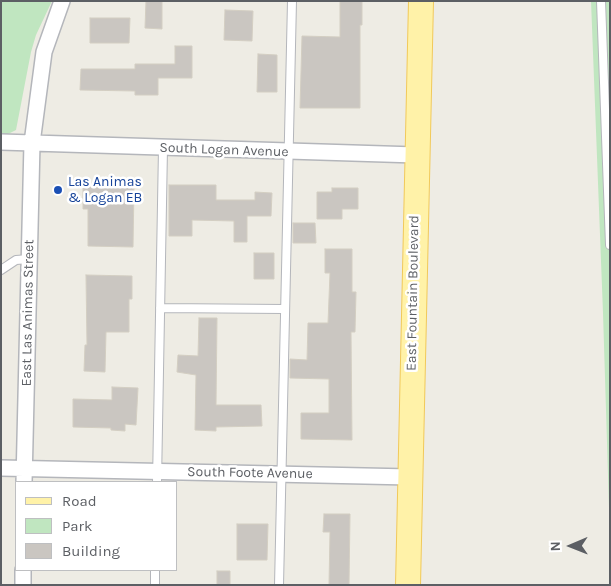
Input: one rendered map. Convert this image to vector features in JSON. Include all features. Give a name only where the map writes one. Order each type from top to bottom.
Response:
[{"type":"main road","name":"East Fountain Boulevard","points":[[408,585],[416,155],[421,1]]},
{"type":"street","name":"East Las Animas Street","points":[[25,476],[32,143],[44,52],[62,1]]},
{"type":"street","name":"South Logan Avenue","points":[[1,142],[416,155]]},
{"type":"street","name":"South Foote Avenue","points":[[1,468],[25,476],[157,477],[282,474],[410,477]]},
{"type":"street","points":[[23,571],[23,585]]},
{"type":"lane","points":[[279,585],[292,1]]},
{"type":"lane","points":[[601,1],[610,244]]},
{"type":"lane","points":[[157,477],[163,148]]},
{"type":"lane","points":[[1,270],[16,260],[29,259]]},
{"type":"lane","points":[[160,308],[284,309]]},
{"type":"lane","points":[[155,571],[155,585]]},
{"type":"green space","points":[[1,1],[52,1],[36,35],[31,52],[16,130],[4,136],[1,136]]},
{"type":"green space","points":[[591,1],[610,1],[610,540],[603,313]]},
{"type":"building","points":[[146,1],[162,1],[162,29],[145,28]]},
{"type":"building","points":[[340,1],[362,1],[362,25],[360,25],[360,108],[300,108],[302,36],[340,37]]},
{"type":"building","points":[[225,10],[253,11],[252,41],[224,40]]},
{"type":"building","points":[[90,18],[130,18],[129,43],[90,43]]},
{"type":"building","points":[[175,46],[192,46],[192,78],[158,78],[158,95],[135,95],[135,91],[80,90],[81,69],[135,69],[135,64],[175,64]]},
{"type":"building","points":[[258,54],[277,55],[277,92],[257,92]]},
{"type":"building","points":[[169,185],[216,185],[216,200],[255,200],[255,192],[272,193],[271,216],[247,216],[247,242],[234,242],[234,221],[192,220],[192,236],[169,236]]},
{"type":"building","points":[[83,187],[134,187],[133,247],[88,246],[88,209],[83,209]]},
{"type":"building","points":[[332,188],[358,188],[358,209],[342,209],[342,219],[317,219],[317,192],[332,192]]},
{"type":"building","points":[[293,223],[315,223],[316,243],[293,243]]},
{"type":"building","points":[[325,249],[352,249],[352,292],[356,292],[355,332],[351,332],[352,440],[301,439],[301,413],[329,413],[329,379],[290,378],[290,359],[307,360],[308,323],[328,323],[330,273],[325,273]]},
{"type":"building","points":[[254,253],[274,253],[274,279],[254,279]]},
{"type":"building","points":[[86,275],[132,276],[132,299],[129,299],[129,332],[106,332],[105,372],[84,371],[85,345],[87,345]]},
{"type":"building","points":[[199,318],[217,318],[216,405],[261,405],[262,426],[216,427],[216,431],[195,430],[196,375],[177,372],[178,355],[198,356]]},
{"type":"building","points":[[112,387],[138,388],[136,425],[125,424],[125,431],[111,430],[111,428],[73,427],[73,399],[112,400]]},
{"type":"building","points":[[324,514],[350,514],[349,585],[329,585],[330,532],[323,532]]},
{"type":"building","points":[[237,524],[268,524],[267,560],[237,560]]},
{"type":"building","points":[[217,571],[230,571],[230,585],[217,585]]},
{"type":"place","name":"Las Animas & Logan EB","points":[[58,190]]}]
